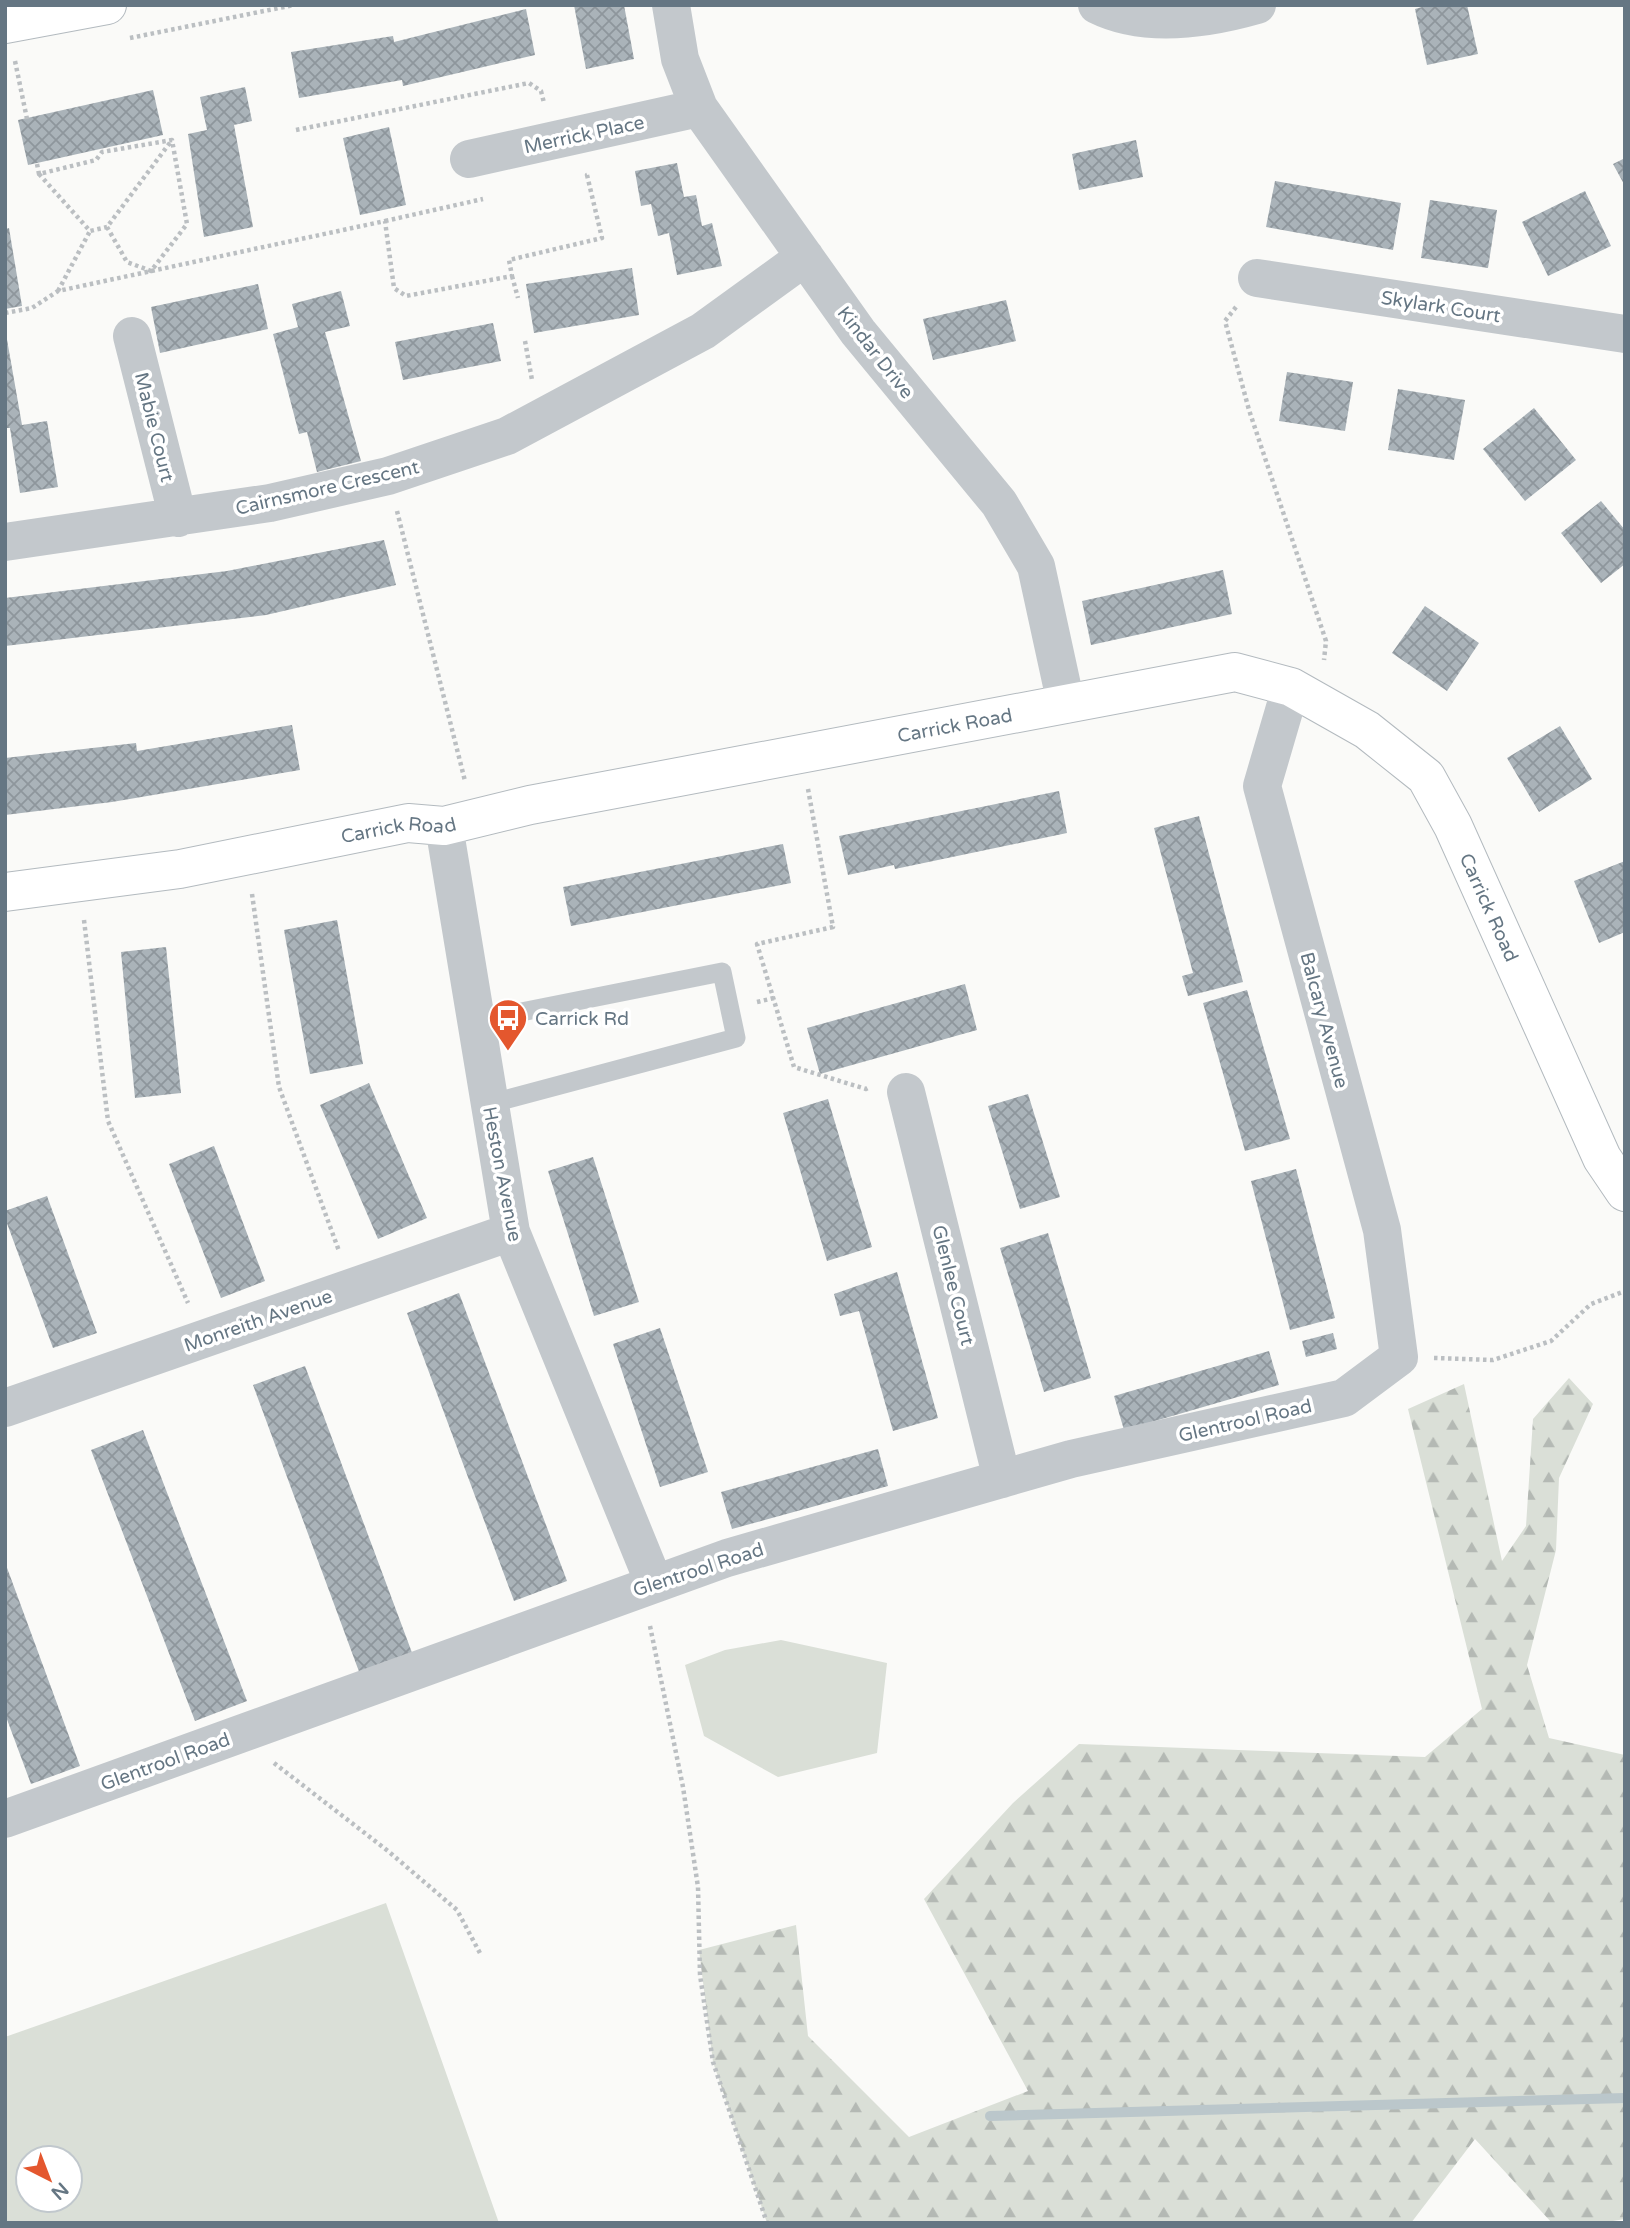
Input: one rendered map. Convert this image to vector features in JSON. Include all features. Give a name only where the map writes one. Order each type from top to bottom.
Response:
[{"type":"street","name":"Kindar Drive","points":[[670,5],[680,59],[699,108],[858,331],[999,503],[1036,566],[1066,704]]},
{"type":"street","points":[[1097,5],[1121,14],[1172,20],[1257,5]]},
{"type":"street","points":[[5,24],[114,22]]},
{"type":"street","name":"Merrick Place","points":[[469,159],[699,108]]},
{"type":"street","name":"Cairnsmore Crescent","points":[[5,542],[270,503],[388,477],[507,436],[703,331],[805,257]]},
{"type":"street","name":"Skylark Court","points":[[1258,278],[1625,334]]},
{"type":"street","name":"Mabie Court","points":[[132,336],[178,518]]},
{"type":"street","name":"Carrick Road","points":[[5,892],[180,869],[408,823],[459,822],[1235,672],[1305,695],[1367,730],[1426,776],[1453,826],[1602,1158],[1625,1192]]},
{"type":"street","name":"Balcary Avenue","points":[[1305,695],[1262,786],[1382,1230],[1399,1357]]},
{"type":"street","name":"Heston Avenue","points":[[459,822],[476,1021],[511,1232],[648,1585]]},
{"type":"street","name":"Glenlee Court","points":[[906,1092],[1002,1479]]},
{"type":"street","name":"Monreith Avenue","points":[[7,1403],[204,1339],[511,1232]]},
{"type":"street","name":"Glentrool Road","points":[[5,1819],[727,1558],[1071,1459],[1344,1398],[1399,1357]]},
{"type":"lane","points":[[476,1021],[722,972],[736,1038],[489,1104]]},
{"type":"path","points":[[114,22],[294,5]]},
{"type":"path","points":[[5,61],[28,58]]},
{"type":"path","points":[[15,60],[27,119]]},
{"type":"path","points":[[296,130],[529,83],[541,91],[546,110]]},
{"type":"path","points":[[39,174],[96,160],[102,152],[172,140]]},
{"type":"path","points":[[58,291],[90,231],[107,227],[172,140]]},
{"type":"path","points":[[151,271],[187,224],[172,140]]},
{"type":"path","points":[[37,164],[39,174],[90,231]]},
{"type":"path","points":[[518,298],[509,260],[602,237],[587,175],[599,172]]},
{"type":"path","points":[[5,313],[32,308],[58,291],[385,221],[394,288],[405,296],[512,276]]},
{"type":"path","points":[[107,227],[127,262],[151,271]]},
{"type":"path","points":[[1258,278],[1225,321],[1249,410],[1326,641],[1305,695]]},
{"type":"path","points":[[388,477],[459,822]]},
{"type":"path","points":[[801,754],[833,927],[757,944],[794,1067],[866,1089],[901,1076],[906,1092]]},
{"type":"path","points":[[246,855],[279,1087],[353,1288]]},
{"type":"path","points":[[80,882],[108,1122],[204,1339]]},
{"type":"path","points":[[1399,1357],[1493,1360],[1551,1341],[1591,1304],[1625,1291]]},
{"type":"path","points":[[648,1585],[696,1875],[700,1975],[713,2062],[767,2223]]},
{"type":"path","points":[[237,1734],[388,1851],[457,1910],[481,1955]]},
{"type":"green space","points":[[1569,1378],[1593,1404],[1559,1478],[1556,1550],[1527,1665],[1549,1738],[1625,1755],[1625,2219],[1601,2223],[1552,2223],[1475,2139],[1411,2223],[767,2223],[713,2062],[699,1950],[796,1925],[808,2036],[909,2137],[1028,2091],[924,1899],[1013,1803],[1079,1744],[1425,1757],[1482,1709],[1408,1409],[1464,1384],[1502,1561],[1526,1526],[1533,1419]]},
{"type":"green space","points":[[781,1640],[887,1663],[877,1753],[778,1777],[704,1736],[685,1665],[725,1650]]},
{"type":"green space","points":[[386,1903],[499,2223],[5,2223],[5,2037]]},
{"type":"building","points":[[574,5],[624,5],[634,59],[586,69]]},
{"type":"building","points":[[1429,5],[1467,5],[1478,54],[1427,65],[1415,9]]},
{"type":"building","points":[[526,9],[535,55],[403,86],[402,80],[299,98],[291,52],[393,36],[394,42]]},
{"type":"building","points":[[245,87],[252,121],[234,125],[253,227],[204,237],[188,134],[207,130],[200,97]]},
{"type":"building","points":[[153,90],[163,135],[28,165],[18,120]]},
{"type":"building","points":[[389,127],[406,205],[360,215],[343,138]]},
{"type":"building","points":[[1136,140],[1143,177],[1079,190],[1072,154]]},
{"type":"building","points":[[1625,158],[1625,186],[1613,164]]},
{"type":"building","points":[[677,163],[684,197],[696,195],[702,226],[712,223],[722,266],[677,275],[669,233],[658,236],[651,204],[641,206],[635,171]]},
{"type":"building","points":[[1275,181],[1401,203],[1393,250],[1266,227]]},
{"type":"building","points":[[1585,191],[1611,246],[1548,276],[1522,222]]},
{"type":"building","points":[[1430,200],[1497,210],[1488,268],[1421,258]]},
{"type":"building","points":[[9,228],[22,306],[5,309],[5,229]]},
{"type":"building","points":[[632,268],[639,315],[534,333],[526,284]]},
{"type":"building","points":[[258,284],[268,329],[160,353],[151,307]]},
{"type":"building","points":[[341,291],[350,326],[325,332],[361,461],[317,472],[307,432],[299,434],[273,334],[298,327],[292,304]]},
{"type":"building","points":[[1006,300],[1016,341],[933,360],[923,319]]},
{"type":"building","points":[[493,323],[501,361],[403,380],[395,342]]},
{"type":"building","points":[[5,328],[22,425],[47,421],[58,487],[20,493],[10,428],[5,428]]},
{"type":"building","points":[[1287,372],[1353,382],[1345,431],[1279,421]]},
{"type":"building","points":[[1398,389],[1465,400],[1454,460],[1388,450]]},
{"type":"building","points":[[1534,408],[1576,460],[1525,501],[1483,449]]},
{"type":"building","points":[[1601,501],[1625,530],[1625,564],[1601,583],[1561,533]]},
{"type":"building","points":[[384,540],[396,585],[266,615],[5,646],[5,598],[227,571]]},
{"type":"building","points":[[1223,570],[1232,614],[1091,645],[1082,601]]},
{"type":"building","points":[[1425,606],[1479,643],[1447,691],[1392,653]]},
{"type":"building","points":[[292,725],[300,770],[112,802],[5,815],[5,758],[136,743],[137,751]]},
{"type":"building","points":[[1560,726],[1592,779],[1539,812],[1507,758]]},
{"type":"building","points":[[1059,791],[1067,833],[895,869],[894,865],[848,875],[839,836]]},
{"type":"building","points":[[1199,816],[1243,982],[1188,996],[1182,976],[1193,973],[1154,828]]},
{"type":"building","points":[[783,844],[791,883],[571,926],[563,887]]},
{"type":"building","points":[[1625,861],[1625,932],[1599,943],[1574,881]]},
{"type":"building","points":[[337,920],[363,1064],[310,1074],[284,930]]},
{"type":"building","points":[[166,947],[181,1093],[135,1098],[121,952]]},
{"type":"building","points":[[965,984],[977,1030],[820,1074],[807,1028]]},
{"type":"building","points":[[1247,990],[1290,1139],[1245,1151],[1203,1003]]},
{"type":"building","points":[[369,1083],[427,1218],[378,1239],[320,1105]]},
{"type":"building","points":[[1028,1094],[1060,1197],[1020,1209],[988,1106]]},
{"type":"building","points":[[828,1099],[872,1247],[827,1261],[783,1113]]},
{"type":"building","points":[[214,1146],[265,1281],[221,1298],[169,1164]]},
{"type":"building","points":[[593,1157],[639,1302],[594,1316],[548,1171]]},
{"type":"building","points":[[1296,1169],[1335,1318],[1290,1330],[1251,1181]]},
{"type":"building","points":[[47,1196],[97,1333],[53,1348],[5,1218],[5,1211]]},
{"type":"building","points":[[1048,1233],[1091,1378],[1044,1392],[1000,1248]]},
{"type":"building","points":[[897,1272],[938,1418],[893,1431],[859,1311],[840,1316],[834,1294]]},
{"type":"building","points":[[459,1293],[567,1581],[514,1601],[407,1313]]},
{"type":"building","points":[[660,1328],[708,1472],[660,1487],[613,1344]]},
{"type":"building","points":[[1333,1333],[1337,1349],[1306,1357],[1302,1341]]},
{"type":"building","points":[[1269,1351],[1279,1385],[1124,1430],[1114,1396]]},
{"type":"building","points":[[305,1366],[414,1658],[361,1677],[253,1385]]},
{"type":"building","points":[[143,1430],[247,1701],[195,1721],[91,1450]]},
{"type":"building","points":[[878,1449],[888,1486],[732,1529],[721,1492]]},
{"type":"building","points":[[6,1565],[80,1766],[31,1784],[5,1714]]},
{"type":"waterway","points":[[990,2116],[1625,2098]]},
{"type":"place","name":"Carrick Rd","points":[[508,1052]]}]
